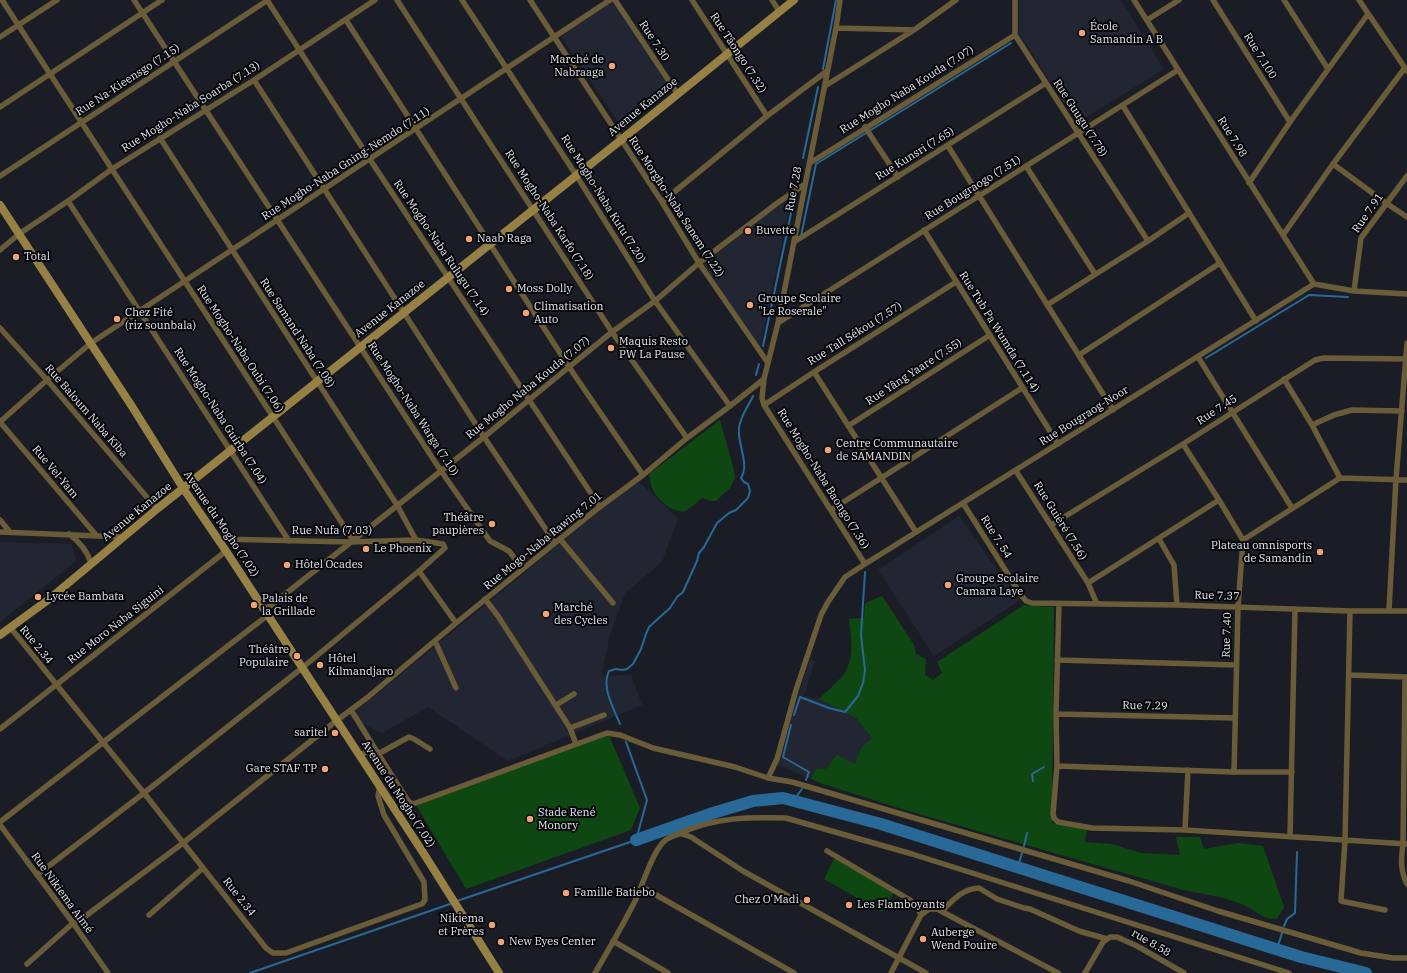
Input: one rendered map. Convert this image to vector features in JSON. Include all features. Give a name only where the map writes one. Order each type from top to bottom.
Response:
[{"type":"street","name":"Rue Mogho-Naba Oubi (7.06)","points":[[2,0],[273,417],[351,541]]},
{"type":"street","points":[[0,37],[57,0]]},
{"type":"street","name":"Rue Mogho-Naba Warga (7.10)","points":[[134,0],[441,471],[490,541],[509,551],[523,569]]},
{"type":"street","points":[[0,107],[162,0]]},
{"type":"street","name":"Rue Mogho-Naba Rulugu (7.14)","points":[[267,0],[369,158],[600,507]]},
{"type":"street","name":"Rue Na-Kieensgo (7.15)","points":[[0,176],[267,0]]},
{"type":"street","name":"Rue Mogho-Naba Soarba (7.13)","points":[[0,250],[19,234],[112,169],[254,80],[375,0]]},
{"type":"street","name":"Rue Mogho-Naba Karfo (7.18)","points":[[397,0],[612,332],[686,438]]},
{"type":"street","name":"Rue Mogho-Naba Kutu (7.20)","points":[[462,0],[576,175],[655,301],[730,406]]},
{"type":"street","name":"Rue Morgho-Naba Sanem (7.22)","points":[[530,0],[662,202],[699,263],[768,362]]},
{"type":"street","name":"Rue Mogho-Naba Gning-Nemdo (7.11)","points":[[0,422],[46,380],[91,343],[232,251],[369,158],[555,38],[610,0]]},
{"type":"street","name":"Rue 7.30","points":[[615,0],[677,93]]},
{"type":"street","name":"Rue Tâongo (7.32)","points":[[692,0],[767,116]]},
{"type":"street","points":[[772,0],[779,11]]},
{"type":"street","name":"Avenue Kanazoe","points":[[0,635],[48,600],[183,488],[621,140],[677,93],[794,0]]},
{"type":"street","name":"Rue 7.28","points":[[764,405],[762,398],[764,379],[778,323],[836,28],[840,0]]},
{"type":"street","points":[[824,86],[914,30],[956,0]]},
{"type":"street","points":[[1015,0],[1015,35]]},
{"type":"street","name":"Rue 7.98","points":[[1134,0],[1314,284]]},
{"type":"street","points":[[1147,20],[1179,0]]},
{"type":"street","name":"Rue 7.100","points":[[1212,0],[1290,122]]},
{"type":"street","points":[[1284,0],[1328,69]]},
{"type":"street","points":[[1283,235],[1334,164],[1406,70],[1359,0]]},
{"type":"street","points":[[1250,183],[1290,122],[1368,14]]},
{"type":"street","points":[[346,20],[569,367],[643,475]]},
{"type":"street","points":[[836,28],[914,30]]},
{"type":"street","name":"Rue Guugu (7.78)","points":[[1015,35],[1148,241]]},
{"type":"street","name":"Rue Mogho Naba Kouda (7.07)","points":[[810,163],[865,127],[1015,35]]},
{"type":"street","name":"Rue Bougraogo (7.51)","points":[[778,323],[1178,70]]},
{"type":"street","points":[[662,202],[767,116],[827,71]]},
{"type":"street","points":[[254,80],[484,437],[558,541],[613,603]]},
{"type":"street","name":"Rue Kunsri (7.65)","points":[[794,242],[1046,84]]},
{"type":"street","points":[[1123,106],[1256,321]]},
{"type":"street","points":[[865,127],[898,177]]},
{"type":"street","name":"Rue Samand Naba (7.08)","points":[[160,138],[397,505],[416,540]]},
{"type":"street","points":[[948,146],[1113,410]]},
{"type":"street","points":[[1334,164],[1386,204],[1407,217]]},
{"type":"street","points":[[1026,166],[1095,274]]},
{"type":"street","name":"Rue 7.91","points":[[1354,291],[1361,238],[1407,176]]},
{"type":"street","name":"Rue Mogho Naba Kouda (7.07)","points":[[0,824],[266,612],[351,541],[484,437],[612,332],[655,301],[699,263],[776,204],[805,184]]},
{"type":"street","name":"Rue Mogho-Naba Guirba (7.04)","points":[[68,201],[288,541]]},
{"type":"street","name":"Avenue du Mogho (7.02)","points":[[0,205],[91,343],[183,488],[226,551],[462,912],[499,973]]},
{"type":"street","points":[[1047,305],[1148,241],[1189,213]]},
{"type":"street","name":"Rue Tub Pa Wumda (7.114)","points":[[924,230],[1058,444]]},
{"type":"street","points":[[1078,355],[1220,263]]},
{"type":"street","name":"Rue Tall Sékou (7.57)","points":[[764,405],[956,282]]},
{"type":"street","points":[[1314,284],[1354,291],[1407,294]]},
{"type":"street","name":"Rue Bougraog-Noor","points":[[768,778],[777,759],[796,690],[821,615],[828,602],[845,578],[916,532],[1314,284]]},
{"type":"street","name":"Rue Baloum Naba Kiba","points":[[0,328],[157,509]]},
{"type":"street","name":"Rue Yâng Yaare (7.55)","points":[[848,426],[990,335]]},
{"type":"street","points":[[1389,610],[1396,479],[1407,343]]},
{"type":"street","points":[[1198,357],[1292,508]]},
{"type":"street","name":"Rue 7.45","points":[[1051,525],[1184,444],[1232,412],[1316,360],[1324,358],[1406,359]]},
{"type":"street","points":[[814,372],[916,532]]},
{"type":"street","name":"Rue Mogo-Naba Rawing 7.01","points":[[27,964],[73,923],[87,915],[183,843],[336,720],[373,693],[485,599],[600,507],[643,475],[686,438],[764,379]]},
{"type":"street","points":[[1284,379],[1312,425],[1340,478]]},
{"type":"street","points":[[831,510],[1022,388]]},
{"type":"street","name":"Rue Mogho-Naba Baongo (7.36)","points":[[764,405],[865,564]]},
{"type":"street","points":[[1312,425],[1334,415],[1352,410],[1402,411]]},
{"type":"street","name":"Rue Vel-Yam","points":[[0,422],[96,535]]},
{"type":"street","points":[[1184,444],[1243,540],[1340,478],[1407,480]]},
{"type":"street","name":"Rue Guiéré (7.56)","points":[[1016,471],[1088,583],[1097,604]]},
{"type":"street","points":[[1088,583],[1219,500]]},
{"type":"street","name":"Rue 7. 54","points":[[963,503],[1020,595],[1026,601]]},
{"type":"street","points":[[0,520],[10,532]]},
{"type":"street","points":[[0,532],[124,537]]},
{"type":"street","points":[[69,534],[85,549],[91,563]]},
{"type":"street","name":"Rue Nufa (7.03)","points":[[218,539],[288,541],[416,540],[438,542],[443,544],[445,546],[443,551],[419,571]]},
{"type":"street","points":[[1159,539],[1174,566],[1177,605]]},
{"type":"street","name":"Rue 7.40","points":[[1234,772],[1238,607],[1243,540]]},
{"type":"street","name":"Rue Moro Naba Siguini","points":[[0,729],[226,551]]},
{"type":"street","points":[[37,875],[144,793],[302,668],[419,571],[456,623]]},
{"type":"street","points":[[485,599],[498,616],[556,705],[570,728],[576,744]]},
{"type":"street","name":"Rue 7.37","points":[[1026,601],[1032,603],[1059,604],[1177,605],[1350,611],[1407,611]]},
{"type":"street","points":[[1059,604],[1056,714],[1057,766],[1053,814],[1054,818],[1058,822],[1092,828],[1185,830],[1405,844]]},
{"type":"street","points":[[1290,837],[1295,609]]},
{"type":"street","points":[[1350,611],[1345,840],[1341,901],[1385,910]]},
{"type":"street","name":"Rue 2.34","points":[[10,628],[144,793],[266,948],[273,953],[286,952],[422,904],[425,900],[424,882],[384,815],[378,796],[380,786]]},
{"type":"street","points":[[435,641],[456,688]]},
{"type":"street","points":[[1057,660],[1236,665]]},
{"type":"street","points":[[1349,675],[1406,677],[1405,844],[1401,864],[1407,884]]},
{"type":"street","points":[[556,705],[574,694]]},
{"type":"street","points":[[351,710],[406,798],[413,804],[607,733],[620,735],[653,748],[735,767],[768,778],[792,782],[1129,881],[1218,911],[1361,953],[1393,958],[1407,958]]},
{"type":"street","name":"Rue 7.29","points":[[1056,714],[1235,718]]},
{"type":"street","points":[[570,728],[604,716]]},
{"type":"street","points":[[378,754],[409,737],[430,749]]},
{"type":"street","points":[[360,756],[374,747]]},
{"type":"street","points":[[1057,766],[1234,772],[1292,772]]},
{"type":"street","points":[[1185,830],[1188,770]]},
{"type":"street","points":[[595,973],[642,887],[654,857],[660,846],[667,839],[693,827],[720,820],[769,817],[786,818],[912,854],[1289,973]]},
{"type":"street","name":"Rue Nikiema Aimé","points":[[0,824],[108,973]]},
{"type":"street","points":[[679,833],[692,837],[743,871],[926,973]]},
{"type":"street","points":[[827,851],[894,889],[916,905],[921,914]]},
{"type":"street","points":[[149,915],[203,868]]},
{"type":"street","points":[[642,887],[794,973]]},
{"type":"street","name":"rue 8.58","points":[[942,911],[965,890],[979,888],[997,900],[1030,909],[1079,931],[1107,939],[1110,937],[1123,938],[1184,973]]},
{"type":"street","points":[[891,973],[921,914],[929,909],[937,909],[942,911],[1058,973]]},
{"type":"street","points":[[1085,973],[1107,939]]},
{"type":"street","points":[[613,941],[668,973]]},
{"type":"shaded area","points":[[613,0],[672,90],[622,128],[561,36]]},
{"type":"shaded area","points":[[1019,0],[1121,0],[1164,69],[1077,123],[1019,33]]},
{"type":"shaded area","name":"Groupe Scolaire \"Le Roserale\"","points":[[789,197],[791,198],[760,347],[704,264]]},
{"type":"shaded area","name":"Marché des Cycles","points":[[637,480],[678,518],[662,562],[625,593],[610,635],[601,677],[631,674],[642,705],[508,761],[428,707],[382,733],[349,717]]},
{"type":"shaded area","name":"Groupe Scolaire Camara Laye","points":[[959,516],[1019,601],[934,656],[878,570]]},
{"type":"shaded area","points":[[0,542],[72,544],[76,561],[0,622]]},
{"type":"shaded area","points":[[810,659],[815,661],[804,696],[819,699],[856,718],[872,738],[861,748],[855,764],[826,770],[816,768],[811,779],[776,764]]},
{"type":"green space","points":[[720,420],[735,478],[730,488],[716,501],[702,498],[685,511],[676,511],[672,509],[663,503],[654,492],[651,486],[649,474]]},
{"type":"green space","points":[[882,596],[914,645],[916,654],[926,659],[925,675],[933,680],[942,673],[937,662],[1024,605],[1054,607],[1052,823],[1087,829],[1085,842],[1112,844],[1141,853],[1180,855],[1176,837],[1200,837],[1204,849],[1238,843],[1263,846],[1284,907],[1277,919],[1266,918],[1244,905],[1224,898],[1184,890],[905,810],[811,779],[816,768],[826,769],[837,755],[855,764],[861,748],[872,738],[856,718],[819,699],[844,674],[850,661],[851,633],[849,619],[864,618],[865,603]]},
{"type":"green space","name":"Stade René Monory","points":[[608,733],[640,808],[631,830],[466,889],[416,805]]},
{"type":"green space","points":[[835,857],[895,891],[882,912],[824,879]]},
{"type":"waterway","points":[[823,69],[836,0]]},
{"type":"waterway","points":[[801,236],[816,164],[1011,43]]},
{"type":"waterway","points":[[803,158],[818,87]]},
{"type":"waterway","points":[[763,346],[794,199]]},
{"type":"waterway","points":[[1206,358],[1309,295],[1348,297]]},
{"type":"waterway","points":[[756,375],[759,364]]},
{"type":"waterway","points":[[620,724],[607,691],[606,684],[609,671],[616,669],[627,669],[633,664],[641,649],[649,627],[670,608],[677,597],[683,592],[699,553],[704,547],[717,523],[729,513],[736,510],[748,498],[750,491],[748,484],[741,478],[744,460],[739,428],[743,415],[753,396]]},
{"type":"waterway","points":[[794,715],[800,697],[829,708],[845,712],[858,696],[863,683],[865,670],[861,635],[865,572]]},
{"type":"waterway","points":[[791,725],[783,757],[809,772],[806,780]]},
{"type":"waterway","points":[[457,901],[636,840],[647,800],[626,742]]},
{"type":"waterway","points":[[1033,781],[1032,774],[1044,767]]},
{"type":"waterway","points":[[793,801],[802,789]]},
{"type":"waterway","points":[[636,840],[713,813],[753,801],[783,798],[881,824],[1301,957],[1366,973]]},
{"type":"waterway","points":[[1024,846],[1027,833]]},
{"type":"waterway","points":[[1284,926],[1287,919],[1295,913],[1297,852]]},
{"type":"waterway","points":[[1018,867],[1022,853]]},
{"type":"waterway","points":[[250,973],[453,903]]},
{"type":"waterway","points":[[1277,949],[1282,933]]},
{"type":"place","name":"École Samandin A B","points":[[1082,33]]},
{"type":"place","name":"Marché de Nabraaga","points":[[612,66]]},
{"type":"place","name":"Buvette","points":[[748,231]]},
{"type":"place","name":"Naab Raga","points":[[469,239]]},
{"type":"place","name":"Total","points":[[16,257]]},
{"type":"place","name":"Moss Dolly","points":[[509,289]]},
{"type":"place","name":"Groupe Scolaire \"Le Roserale\"","points":[[750,305]]},
{"type":"place","name":"Climatisation Auto","points":[[526,313]]},
{"type":"place","name":"Chez Fité (riz sounbala)","points":[[117,319]]},
{"type":"place","name":"Maquis Resto PW La Pause","points":[[611,348]]},
{"type":"place","name":"Centre Communautaire de SAMANDIN","points":[[828,450]]},
{"type":"place","name":"Théâtre paupières","points":[[492,524]]},
{"type":"place","name":"Le Phoenix","points":[[366,549]]},
{"type":"place","name":"Plateau omnisports de Samandin","points":[[1320,552]]},
{"type":"place","name":"Hôtel Ocades","points":[[287,565]]},
{"type":"place","name":"Groupe Scolaire Camara Laye","points":[[948,585]]},
{"type":"place","name":"Lycée Bambata","points":[[38,597]]},
{"type":"place","name":"Palais de la Grillade","points":[[254,605]]},
{"type":"place","name":"Marché des Cycles","points":[[546,614]]},
{"type":"place","name":"Théâtre Populaire","points":[[297,656]]},
{"type":"place","name":"Hôtel Kilmandjaro","points":[[320,665]]},
{"type":"place","name":"saritel","points":[[335,733]]},
{"type":"place","name":"Gare STAF TP","points":[[325,769]]},
{"type":"place","name":"Stade René Monory","points":[[530,819]]},
{"type":"place","name":"Famille Batiebo","points":[[566,893]]},
{"type":"place","name":"Chez O'Madi","points":[[807,900]]},
{"type":"place","name":"Les Flamboyants","points":[[849,905]]},
{"type":"place","name":"Nikiema et Frères","points":[[492,925]]},
{"type":"place","name":"Auberge Wend Pouire","points":[[923,939]]},
{"type":"place","name":"New Eyes Center","points":[[501,942]]}]
